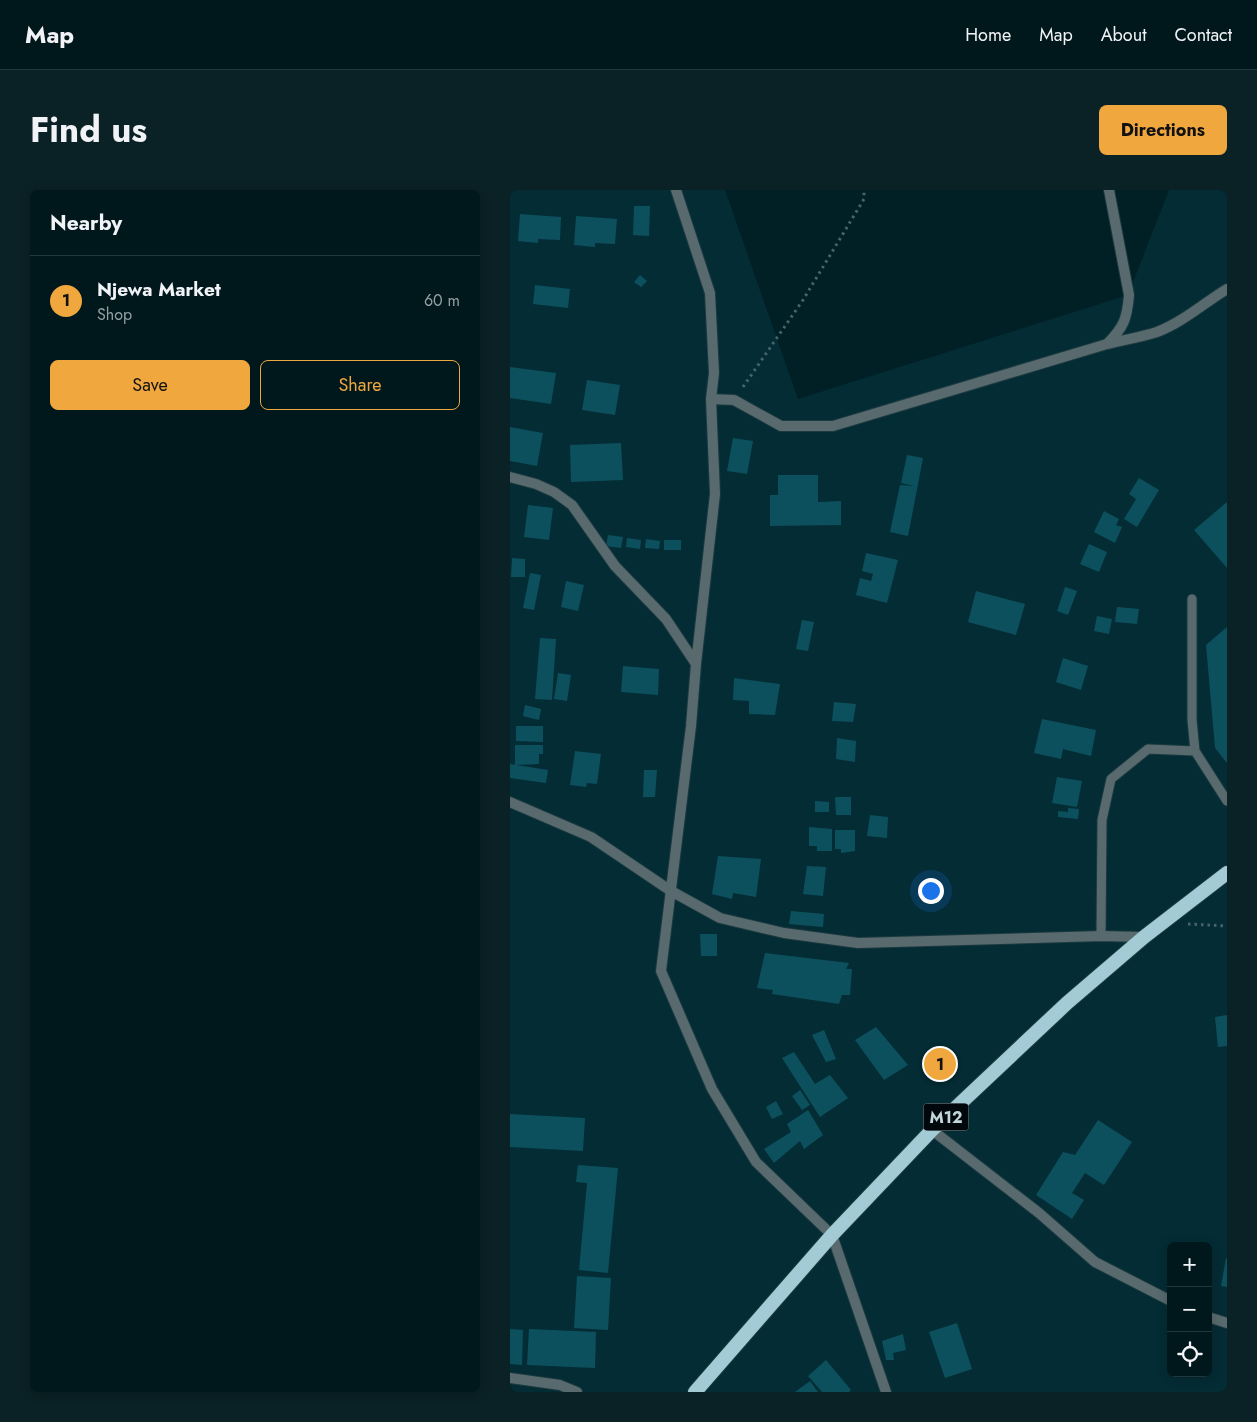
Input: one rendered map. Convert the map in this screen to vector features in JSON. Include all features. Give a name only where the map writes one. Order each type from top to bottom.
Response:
[{"type":"highway","name":"M12","points":[[696,1392],[832,1234],[932,1130],[1067,1002],[1227,873]]},
{"type":"street","points":[[676,190],[710,293],[714,373],[711,399],[715,494],[691,726],[661,971],[712,1089],[756,1162],[832,1234],[886,1392]]},
{"type":"street","points":[[1107,344],[1118,333],[1125,322],[1129,295],[1109,190]]},
{"type":"street","points":[[711,399],[734,400],[781,426],[833,426],[1107,344],[1157,332],[1195,311],[1227,289]]},
{"type":"street","points":[[510,477],[536,484],[554,492],[572,506],[616,566],[666,619],[696,664]]},
{"type":"street","points":[[510,802],[591,837],[671,891],[720,918],[784,933],[858,943],[1101,936],[1144,938]]},
{"type":"street","points":[[932,1130],[1039,1213],[1095,1262],[1167,1299]]},
{"type":"street","points":[[1212,1318],[1227,1323]]},
{"type":"street","points":[[510,1378],[560,1385],[577,1392]]},
{"type":"lane","points":[[1192,599],[1192,720],[1195,750],[1227,801]]},
{"type":"lane","points":[[1101,936],[1102,820],[1111,779],[1148,750],[1195,750]]},
{"type":"path","points":[[734,400],[803,300],[864,199],[864,190]]},
{"type":"path","points":[[1163,923],[1227,926]]},
{"type":"shaded area","points":[[510,190],[725,190],[798,399],[1128,295],[1169,190],[1227,190],[1227,1392],[510,1392]]},
{"type":"building","points":[[634,206],[650,206],[649,236],[633,235]]},
{"type":"building","points":[[520,214],[561,217],[560,240],[538,239],[538,243],[518,241]]},
{"type":"building","points":[[576,216],[617,219],[615,244],[595,243],[595,247],[574,245]]},
{"type":"building","points":[[640,275],[647,281],[641,287],[634,282]]},
{"type":"building","points":[[535,285],[570,289],[568,308],[533,304]]},
{"type":"building","points":[[510,367],[556,373],[551,404],[510,398]]},
{"type":"building","points":[[587,380],[620,385],[615,415],[582,410]]},
{"type":"building","points":[[510,427],[543,433],[537,466],[510,461]]},
{"type":"building","points":[[733,438],[753,441],[747,474],[727,471]]},
{"type":"building","points":[[621,443],[623,480],[571,482],[570,445]]},
{"type":"building","points":[[907,455],[923,458],[908,536],[890,532],[900,485],[914,486],[901,483]]},
{"type":"building","points":[[778,475],[818,475],[818,502],[841,501],[841,525],[770,526],[770,495],[778,495]]},
{"type":"building","points":[[1139,478],[1159,490],[1137,527],[1124,519],[1136,499],[1129,494]]},
{"type":"building","points":[[1227,502],[1227,568],[1194,530]]},
{"type":"building","points":[[528,505],[553,508],[549,540],[524,537]]},
{"type":"building","points":[[1104,511],[1119,519],[1116,525],[1122,527],[1115,543],[1094,532]]},
{"type":"building","points":[[608,535],[623,537],[621,548],[606,546]]},
{"type":"building","points":[[627,538],[641,540],[640,549],[626,547]]},
{"type":"building","points":[[646,539],[660,541],[659,549],[645,548]]},
{"type":"building","points":[[664,540],[681,540],[681,550],[664,550]]},
{"type":"building","points":[[1089,544],[1107,552],[1099,572],[1080,564]]},
{"type":"building","points":[[866,553],[898,560],[887,603],[856,595],[860,578],[871,581],[873,574],[862,571]]},
{"type":"building","points":[[512,558],[525,559],[525,577],[511,577]]},
{"type":"building","points":[[530,573],[541,575],[534,610],[523,608]]},
{"type":"building","points":[[566,581],[584,585],[578,611],[561,607]]},
{"type":"building","points":[[1065,587],[1077,591],[1068,615],[1057,611]]},
{"type":"building","points":[[976,591],[1025,604],[1016,635],[968,622]]},
{"type":"building","points":[[1117,607],[1139,609],[1137,624],[1115,622]]},
{"type":"building","points":[[1097,616],[1112,619],[1109,634],[1094,631]]},
{"type":"building","points":[[802,620],[814,622],[808,651],[796,649]]},
{"type":"building","points":[[1227,627],[1227,763],[1215,748],[1206,645]]},
{"type":"building","points":[[540,638],[556,639],[552,700],[535,699]]},
{"type":"building","points":[[1063,658],[1088,666],[1081,690],[1056,682]]},
{"type":"building","points":[[623,666],[659,669],[658,695],[621,692]]},
{"type":"building","points":[[558,673],[571,675],[567,701],[554,699]]},
{"type":"building","points":[[734,678],[780,684],[775,715],[749,714],[749,701],[733,700]]},
{"type":"building","points":[[834,702],[856,704],[853,722],[832,721]]},
{"type":"building","points":[[525,705],[541,709],[539,720],[523,716]]},
{"type":"building","points":[[1042,719],[1096,730],[1091,756],[1063,749],[1061,759],[1034,753]]},
{"type":"building","points":[[516,726],[543,726],[543,742],[516,741]]},
{"type":"building","points":[[837,738],[856,741],[855,762],[836,759]]},
{"type":"building","points":[[515,745],[543,745],[543,754],[539,754],[539,764],[515,765]]},
{"type":"building","points":[[575,751],[601,754],[597,784],[587,783],[586,787],[570,785]]},
{"type":"building","points":[[510,764],[548,770],[546,783],[510,778]]},
{"type":"building","points":[[644,770],[657,770],[655,797],[643,797]]},
{"type":"building","points":[[1057,777],[1082,781],[1077,807],[1052,803]]},
{"type":"building","points":[[835,797],[851,797],[851,815],[836,815]]},
{"type":"building","points":[[815,801],[829,802],[829,812],[815,812]]},
{"type":"building","points":[[1068,808],[1079,809],[1078,819],[1058,817],[1058,811],[1068,812]]},
{"type":"building","points":[[870,815],[888,817],[887,838],[867,836]]},
{"type":"building","points":[[809,827],[832,829],[832,851],[817,851],[817,846],[809,846]]},
{"type":"building","points":[[835,830],[855,830],[855,851],[841,853],[841,849],[835,849]]},
{"type":"building","points":[[718,856],[761,859],[756,897],[733,893],[732,899],[712,894]]},
{"type":"building","points":[[807,866],[826,867],[823,896],[803,894]]},
{"type":"building","points":[[791,911],[824,914],[823,927],[789,924]]},
{"type":"building","points":[[700,934],[717,934],[717,956],[701,956]]},
{"type":"building","points":[[765,953],[849,963],[846,969],[852,969],[850,995],[842,995],[839,1004],[772,994],[773,990],[757,988]]},
{"type":"building","points":[[1227,1015],[1227,1046],[1218,1047],[1215,1017]]},
{"type":"building","points":[[876,1027],[908,1065],[884,1080],[855,1040]]},
{"type":"building","points":[[824,1030],[836,1059],[826,1062],[812,1035]]},
{"type":"building","points":[[794,1052],[815,1084],[830,1075],[848,1098],[820,1117],[782,1058]]},
{"type":"building","points":[[800,1090],[810,1105],[802,1110],[792,1096]]},
{"type":"building","points":[[776,1101],[783,1114],[772,1119],[766,1107]]},
{"type":"building","points":[[808,1110],[823,1135],[804,1149],[800,1141],[774,1163],[764,1149],[791,1132],[787,1124]]},
{"type":"building","points":[[510,1114],[585,1118],[583,1151],[510,1147]]},
{"type":"building","points":[[1098,1120],[1132,1142],[1104,1185],[1085,1173],[1072,1193],[1084,1200],[1072,1219],[1036,1195],[1063,1152],[1075,1155]]},
{"type":"building","points":[[578,1165],[618,1168],[608,1273],[579,1270],[587,1183],[576,1182]]},
{"type":"building","points":[[1227,1259],[1227,1287],[1221,1286]]},
{"type":"building","points":[[577,1276],[611,1278],[608,1330],[574,1328]]},
{"type":"building","points":[[957,1323],[972,1369],[945,1378],[929,1332]]},
{"type":"building","points":[[510,1329],[523,1330],[522,1365],[510,1364]]},
{"type":"building","points":[[529,1329],[596,1332],[595,1368],[527,1365]]},
{"type":"building","points":[[903,1334],[906,1350],[893,1353],[894,1360],[886,1360],[882,1341]]},
{"type":"building","points":[[826,1360],[851,1390],[849,1392],[822,1392],[808,1376]]},
{"type":"building","points":[[810,1381],[818,1392],[795,1392]]},
{"type":"place","name":"Njewa Market","points":[[940,1064]]}]
